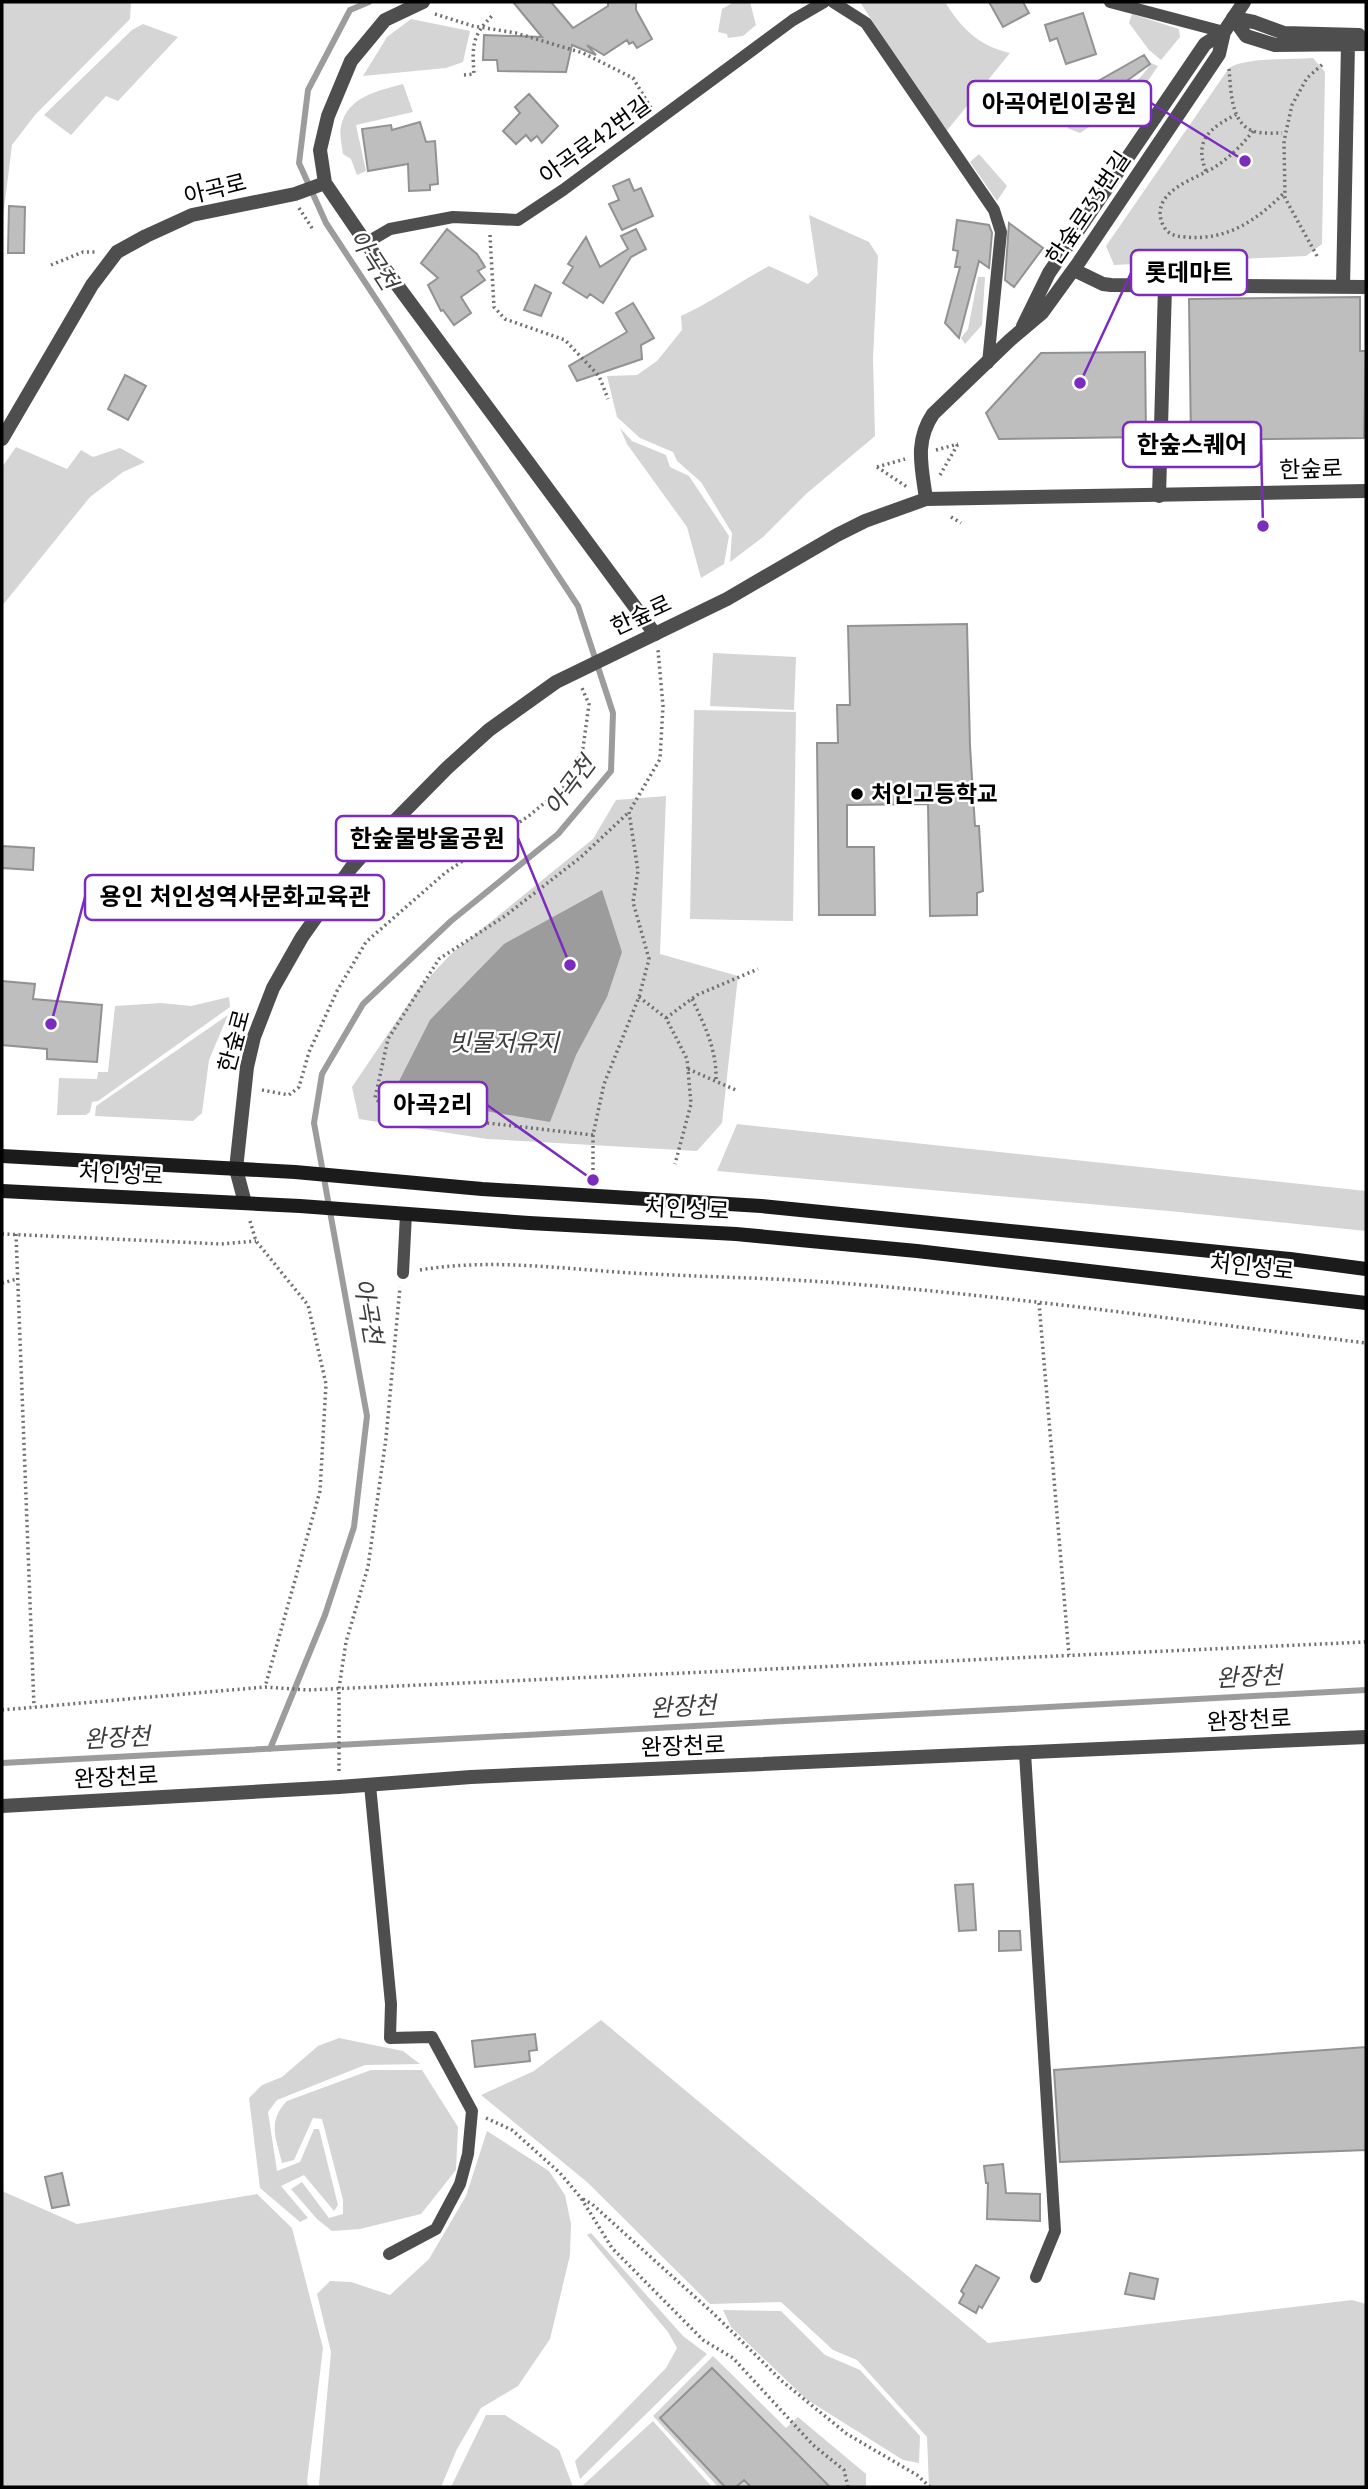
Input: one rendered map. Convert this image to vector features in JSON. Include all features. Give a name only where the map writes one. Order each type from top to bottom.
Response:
[{"type":"main road","name":"처인성로","points":[[2,1156],[295,1172],[482,1189],[761,1206],[1366,1269]]},
{"type":"main road","name":"처인성로","points":[[2,1191],[300,1206],[736,1234],[917,1251],[1366,1303]]},
{"type":"street","name":"한숲로33번길","points":[[926,499],[920,454],[923,432],[933,414],[1042,313],[1074,270],[1219,54],[1224,32],[1244,2]]},
{"type":"street","points":[[418,4],[385,20],[351,61],[328,116],[320,150],[325,183],[366,243],[655,634]]},
{"type":"street","points":[[1233,18],[1284,33],[1366,35]]},
{"type":"street","points":[[1233,18],[1246,36],[1266,44],[1366,44]]},
{"type":"street","name":"한숲로33번길","points":[[1021,330],[1049,273],[1205,44],[1224,32]]},
{"type":"street","points":[[1343,287],[1348,44]]},
{"type":"street","name":"아곡로","points":[[2,439],[92,285],[117,252],[192,215],[293,194],[325,183]]},
{"type":"street","points":[[1074,270],[1103,284],[1165,287],[1366,287]]},
{"type":"street","points":[[1159,496],[1165,287]]},
{"type":"street","name":"한숲로","points":[[244,1203],[236,1169],[245,1087],[254,1037],[273,988],[302,937],[351,868],[468,748],[530,700],[578,670],[745,590],[818,544],[898,508],[926,499],[1366,491]]},
{"type":"street","name":"완장천로","points":[[2,1805],[485,1777],[1366,1737]]},
{"type":"lane","name":"아곡로42번길","points":[[366,243],[390,229],[453,217],[518,220],[793,20],[824,2]]},
{"type":"lane","points":[[833,2],[866,23],[994,210],[1001,232],[988,363]]},
{"type":"lane","points":[[1110,2],[1224,32]]},
{"type":"lane","points":[[403,1273],[406,1214]]},
{"type":"lane","points":[[1025,1753],[1055,2231],[1036,2277]]},
{"type":"lane","points":[[370,1785],[391,2004],[390,2038],[432,2037],[472,2111],[468,2154],[460,2184],[436,2229],[389,2254]]},
{"type":"path","points":[[418,4],[480,27],[516,33],[583,53],[633,78],[658,119]]},
{"type":"path","points":[[464,75],[474,74],[472,46],[480,27],[494,14]]},
{"type":"path","points":[[1228,63],[1237,114],[1244,126],[1253,131],[1282,133]]},
{"type":"path","points":[[1317,256],[1284,193],[1284,141],[1288,114],[1303,84],[1324,63]]},
{"type":"path","points":[[1206,172],[1202,151],[1206,136],[1216,125],[1237,114]]},
{"type":"path","points":[[1253,131],[1234,152],[1166,198],[1160,214],[1161,222],[1168,233],[1175,236],[1199,239],[1220,236],[1251,221],[1284,193]]},
{"type":"path","points":[[293,194],[314,231]]},
{"type":"path","points":[[489,219],[494,307],[505,319],[565,340],[598,376],[608,398]]},
{"type":"path","points":[[51,265],[83,252],[117,252]]},
{"type":"path","points":[[593,1135],[390,1112],[375,1098],[388,1039],[439,959],[505,916],[581,857],[629,812],[660,759],[663,706],[655,634]]},
{"type":"path","points":[[245,1087],[289,1095],[299,1087],[309,1052],[337,991],[366,942],[445,873],[530,815],[564,787],[583,748],[589,704],[578,670]]},
{"type":"path","points":[[593,1195],[593,1135],[604,1084],[639,997],[649,959],[633,902],[638,871],[629,812]]},
{"type":"path","points":[[666,1018],[692,999],[758,969]]},
{"type":"path","points":[[639,997],[666,1018],[687,1059],[691,1104],[675,1164]]},
{"type":"path","points":[[692,999],[709,1035],[716,1062],[716,1081]]},
{"type":"path","points":[[688,1069],[738,1091]]},
{"type":"path","points":[[244,1203],[256,1241],[308,1305],[326,1384],[320,1491],[265,1687]]},
{"type":"path","points":[[2,1234],[221,1244],[256,1241]]},
{"type":"path","points":[[16,1234],[34,1707]]},
{"type":"path","points":[[339,1760],[339,1688],[346,1642],[370,1555],[386,1438],[392,1358],[403,1273],[452,1265],[547,1266],[643,1274],[826,1282],[1039,1303],[1366,1343]]},
{"type":"path","points":[[2,1283],[17,1279]]},
{"type":"path","points":[[1039,1303],[1069,1655]]},
{"type":"path","points":[[2,1710],[265,1687],[309,1690],[1366,1642]]},
{"type":"path","points":[[472,2111],[512,2130],[560,2173],[581,2198],[612,2248],[703,2340],[733,2358],[813,2445],[844,2470],[848,2487]]},
{"type":"path","points":[[581,2198],[592,2204],[715,2315],[783,2382],[846,2434],[917,2475],[930,2487]]},
{"type":"shaded area","points":[[2,2],[131,2],[130,19],[35,115],[12,145],[2,225]]},
{"type":"shaded area","points":[[734,2],[750,2],[756,25],[743,36],[728,38],[727,34],[718,32],[722,9]]},
{"type":"shaded area","points":[[860,2],[945,2],[972,35],[989,46],[1010,53],[945,133]]},
{"type":"shaded area","points":[[1132,14],[1179,29],[1180,37],[1161,60],[1149,50],[1129,23]]},
{"type":"shaded area","points":[[411,19],[470,31],[463,62],[446,68],[363,76],[387,37]]},
{"type":"shaded area","points":[[143,24],[178,37],[118,101],[106,96],[71,135],[44,115],[132,30]]},
{"type":"shaded area","points":[[1313,58],[1325,72],[1322,244],[1306,256],[1114,265],[1106,246],[1229,68],[1246,62]]},
{"type":"shaded area","points":[[1151,63],[1158,66],[1139,94],[1080,133],[1067,128],[1125,91]]},
{"type":"shaded area","points":[[403,84],[413,112],[356,125],[366,171],[357,175],[351,159],[343,154],[340,129],[345,116],[357,101],[365,96]]},
{"type":"shaded area","points":[[979,154],[1007,186],[997,201],[970,162]]},
{"type":"shaded area","points":[[809,215],[869,242],[878,256],[873,358],[875,436],[806,494],[763,537],[730,562],[732,533],[701,482],[677,461],[673,452],[640,438],[617,417],[607,376],[637,375],[657,361],[682,330],[681,316],[769,266],[808,284],[818,275]]},
{"type":"shaded area","points":[[978,277],[985,277],[982,325],[965,344],[961,338],[968,329]]},
{"type":"shaded area","points":[[620,428],[632,441],[666,455],[670,467],[689,476],[729,536],[724,564],[701,578],[687,527],[627,444]]},
{"type":"shaded area","points":[[16,447],[67,469],[81,450],[93,457],[120,448],[145,462],[123,472],[90,497],[2,606],[2,467]]},
{"type":"shaded area","points":[[713,653],[796,657],[794,710],[710,706]]},
{"type":"shaded area","points":[[694,710],[796,712],[793,921],[690,919]]},
{"type":"shaded area","points":[[666,796],[660,954],[738,976],[722,1123],[697,1151],[487,1139],[359,1119],[352,1087],[419,988],[451,954],[593,839],[616,800]]},
{"type":"shaded area","points":[[229,997],[230,1007],[98,1101],[92,1102],[90,1112],[86,1115],[57,1115],[59,1078],[97,1079],[98,1072],[108,1072],[115,1006],[161,1003],[191,1006]]},
{"type":"shaded area","points":[[228,1015],[209,1060],[202,1113],[193,1121],[95,1116],[96,1106]]},
{"type":"shaded area","points":[[737,1124],[1366,1191],[1366,1231],[717,1171]]},
{"type":"shaded area","points":[[601,2020],[988,2343],[1352,2300],[1366,2304],[1366,2487],[929,2487],[927,2437],[857,2360],[833,2350],[781,2302],[710,2304],[587,2182],[481,2095],[534,2071]]},
{"type":"shaded area","points":[[339,2038],[403,2051],[420,2064],[365,2065],[277,2100],[268,2112],[277,2171],[300,2162],[314,2129],[319,2129],[338,2205],[334,2211],[304,2175],[281,2186],[308,2218],[300,2222],[260,2188],[249,2098],[262,2085],[282,2077],[318,2046]]},
{"type":"shaded area","points":[[371,2070],[422,2070],[458,2127],[456,2170],[421,2214],[360,2229],[332,2231],[317,2219],[291,2189],[302,2182],[329,2218],[343,2214],[343,2200],[322,2119],[313,2118],[294,2160],[282,2163],[275,2123],[287,2101]]},
{"type":"shaded area","points":[[487,2131],[549,2171],[565,2195],[571,2224],[570,2255],[550,2339],[518,2386],[481,2408],[457,2449],[441,2487],[320,2487],[331,2352],[317,2294],[330,2281],[351,2282],[390,2295],[429,2259],[466,2196]]},
{"type":"shaded area","points":[[2,2191],[77,2224],[257,2194],[292,2228],[323,2348],[307,2482],[309,2487],[2,2487]]},
{"type":"shaded area","points":[[591,2233],[683,2336],[707,2354],[580,2479],[575,2461],[666,2368],[677,2348],[668,2332],[587,2235]]},
{"type":"shaded area","points":[[723,2310],[781,2311],[825,2355],[860,2370],[920,2436],[919,2463],[903,2460],[806,2399],[731,2327]]},
{"type":"shaded area","points":[[713,2356],[786,2428],[798,2417],[866,2474],[866,2487],[718,2487],[653,2416]]},
{"type":"shaded area","points":[[486,2415],[505,2415],[559,2450],[573,2487],[451,2487]]},
{"type":"shaded area","points":[[653,2421],[712,2487],[581,2487]]},
{"type":"water","name":"빗물저유지","points":[[602,890],[622,952],[607,997],[576,1055],[550,1122],[392,1095],[430,1020],[504,944]]},
{"type":"building","points":[[513,2],[551,2],[573,28],[608,6],[608,2],[636,2],[636,10],[652,39],[637,48],[633,42],[629,44],[627,40],[604,55],[587,45],[596,55],[572,45],[566,72],[498,71],[497,60],[483,60],[484,35],[542,37]]},
{"type":"building","points":[[989,2],[1023,2],[1029,13],[1003,27]]},
{"type":"building","points":[[1083,13],[1096,54],[1066,64],[1057,38],[1050,41],[1045,25]]},
{"type":"building","points":[[1144,55],[1150,64],[1078,113],[1070,97]]},
{"type":"building","points":[[529,94],[558,126],[542,143],[537,136],[531,141],[526,135],[516,144],[503,131],[520,113],[515,107]]},
{"type":"building","points":[[420,122],[426,142],[435,141],[438,184],[430,185],[430,190],[409,191],[408,164],[368,171],[362,129],[391,125],[392,130]]},
{"type":"building","points":[[629,179],[634,191],[641,188],[653,216],[622,230],[609,204],[619,200],[613,186]]},
{"type":"building","points":[[9,206],[25,207],[24,253],[8,253]]},
{"type":"building","points":[[957,220],[989,225],[992,233],[989,268],[979,261],[959,338],[945,323],[960,267],[955,267],[958,251],[953,250]]},
{"type":"building","points":[[1009,223],[1043,248],[1014,287],[1005,280]]},
{"type":"building","points":[[447,229],[477,254],[485,267],[478,271],[485,280],[461,297],[471,313],[454,325],[443,310],[441,311],[428,285],[438,278],[421,263]]},
{"type":"building","points":[[636,229],[646,249],[631,257],[603,303],[590,294],[587,298],[563,283],[573,267],[568,264],[586,237],[600,267],[628,249],[621,236]]},
{"type":"building","points":[[535,285],[551,293],[541,316],[524,310]]},
{"type":"building","points":[[1360,297],[1360,351],[1366,351],[1364,438],[1191,440],[1189,299]]},
{"type":"building","points":[[633,303],[654,338],[641,345],[642,359],[577,381],[569,366],[627,332],[616,313]]},
{"type":"building","points":[[1145,352],[1146,437],[999,439],[986,413],[1041,353]]},
{"type":"building","points":[[125,375],[146,386],[128,420],[108,409]]},
{"type":"building","points":[[967,624],[970,746],[975,826],[979,826],[983,891],[977,893],[977,915],[930,916],[928,804],[847,805],[847,847],[874,847],[875,915],[819,915],[817,743],[838,743],[837,705],[850,705],[848,626]]},
{"type":"building","points":[[2,846],[34,848],[33,870],[2,868]]},
{"type":"building","points":[[2,981],[35,984],[33,999],[102,1005],[97,1062],[47,1059],[47,1049],[2,1045]]},
{"type":"building","points":[[973,1884],[976,1930],[959,1931],[955,1885]]},
{"type":"building","points":[[999,1931],[1020,1931],[1021,1950],[999,1951]]},
{"type":"building","points":[[535,2034],[537,2050],[529,2051],[530,2061],[475,2067],[472,2041]]},
{"type":"building","points":[[1366,2047],[1366,2150],[1060,2162],[1054,2070]]},
{"type":"building","points":[[1003,2164],[1006,2193],[1040,2194],[1040,2221],[987,2219],[988,2183],[984,2166]]},
{"type":"building","points":[[62,2173],[69,2205],[52,2208],[45,2177]]},
{"type":"building","points":[[976,2265],[999,2278],[982,2308],[979,2306],[976,2313],[959,2303],[964,2294],[961,2291]]},
{"type":"building","points":[[1130,2273],[1158,2279],[1154,2299],[1125,2294]]},
{"type":"building","points":[[712,2368],[830,2487],[751,2487],[744,2480],[736,2487],[725,2487],[660,2418]]},
{"type":"waterway","name":"아곡천","points":[[270,1749],[325,1615],[354,1527],[367,1416],[314,1123],[322,1074],[363,1004],[451,921],[558,834],[611,771],[613,713],[578,606],[326,223],[299,163],[308,90],[350,10],[369,2]]},
{"type":"waterway","name":"완장천","points":[[2,1763],[1366,1690]]},
{"type":"place","name":"아곡어린이공원","points":[[1245,161]]},
{"type":"place","name":"롯데마트","points":[[1080,383]]},
{"type":"place","name":"한숲스퀘어","points":[[1263,526]]},
{"type":"place","name":"처인고등학교","points":[[857,794]]},
{"type":"place","name":"한숲물방울공원","points":[[570,965]]},
{"type":"place","name":"용인 처인성역사문화교육관","points":[[51,1024]]},
{"type":"place","name":"아곡2리","points":[[593,1180]]}]
